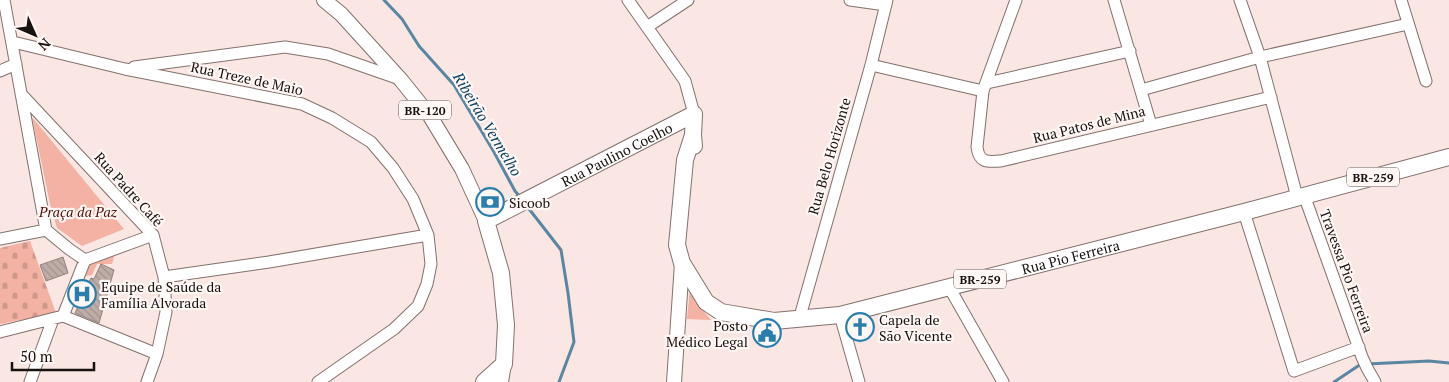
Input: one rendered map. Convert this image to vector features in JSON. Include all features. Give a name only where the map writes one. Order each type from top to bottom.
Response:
[{"type":"highway","points":[[682,263],[689,242],[695,160],[694,114]]},
{"type":"highway","name":"Rua Paulino Coelho","points":[[486,222],[694,114]]},
{"type":"highway","name":"Rua Pio Ferreira","points":[[682,263],[706,302],[721,312],[774,321],[799,320],[840,314],[949,287],[1244,212],[1449,156]]},
{"type":"highway","name":"BR-120","points":[[486,222],[501,273],[506,324],[504,364]]},
{"type":"highway","points":[[484,382],[504,364]]},
{"type":"main road","name":"BR-120","points":[[324,0],[340,14],[401,80],[430,116],[462,169],[486,222]]},
{"type":"main road","name":"BR-120","points":[[336,0],[340,14]]},
{"type":"main road","points":[[674,382],[682,263]]},
{"type":"main road","name":"BR-120","points":[[501,382],[504,364]]},
{"type":"street","points":[[4,0],[46,230],[69,250],[85,260]]},
{"type":"street","points":[[628,0],[685,82],[694,114]]},
{"type":"street","points":[[647,27],[688,0]]},
{"type":"street","points":[[850,0],[887,2]]},
{"type":"street","name":"Rua Patos de Mina","points":[[1016,0],[985,87],[977,146],[980,158],[988,162],[1001,161],[1271,97]]},
{"type":"street","points":[[1114,0],[1150,125]]},
{"type":"street","name":"Travessa Pio Ferreira","points":[[1240,0],[1260,57],[1301,196],[1362,357]]},
{"type":"street","points":[[1402,0],[1426,81]]},
{"type":"street","name":"Rua Belo Horizonte","points":[[799,320],[887,2]]},
{"type":"street","points":[[1141,90],[1260,57],[1408,24]]},
{"type":"street","name":"Rua Treze de Maio","points":[[13,42],[125,69],[302,104],[332,118],[371,142],[393,168],[412,199],[428,234],[431,264],[427,284],[418,306],[394,329],[318,382]]},
{"type":"street","points":[[125,69],[285,47],[328,54],[401,80]]},
{"type":"street","points":[[871,65],[985,87],[1130,51]]},
{"type":"street","points":[[0,71],[16,64]]},
{"type":"street","name":"Rua Padre Café","points":[[22,95],[153,235],[164,277],[166,312],[157,354],[147,382]]},
{"type":"street","points":[[1244,212],[1294,371],[1362,357]]},
{"type":"street","points":[[0,239],[46,230]]},
{"type":"street","points":[[164,277],[269,262],[428,234]]},
{"type":"street","points":[[30,382],[85,260],[153,235]]},
{"type":"street","points":[[949,287],[1003,382]]},
{"type":"street","points":[[840,314],[859,382]]},
{"type":"street","points":[[0,332],[58,317],[157,354]]},
{"type":"street","points":[[1362,357],[1369,382]]},
{"type":"street","points":[[1362,357],[1376,382]]},
{"type":"green space","name":"Praça da Paz","points":[[32,117],[124,229],[82,246],[57,228],[50,204]]},
{"type":"green space","points":[[30,241],[56,313],[0,324],[0,248]]},
{"type":"green space","points":[[115,253],[112,264],[97,264],[92,275],[86,276],[90,263]]},
{"type":"green space","points":[[690,288],[702,309],[711,320],[687,319]]},
{"type":"building","points":[[63,257],[68,273],[46,281],[40,265]]},
{"type":"building","points":[[101,264],[114,270],[99,323],[75,313],[91,278],[94,279]]},
{"type":"waterway","name":"Ribeirão Vermelho","points":[[384,0],[402,19],[419,46],[454,85],[515,191],[521,198]]},
{"type":"waterway","name":"Ribeirão Vermelho","points":[[526,205],[561,250],[574,342],[559,382]]},
{"type":"waterway","points":[[1367,364],[1429,361],[1449,363]]},
{"type":"waterway","points":[[1334,382],[1361,364]]},
{"type":"place","name":"Sicoob","points":[[490,202]]},
{"type":"place","name":"Equipe de Saúde da Família Alvorada","points":[[82,294]]},
{"type":"place","name":"Capela de São Vicente","points":[[860,327]]},
{"type":"place","name":"Posto Médico Legal","points":[[767,333]]}]
